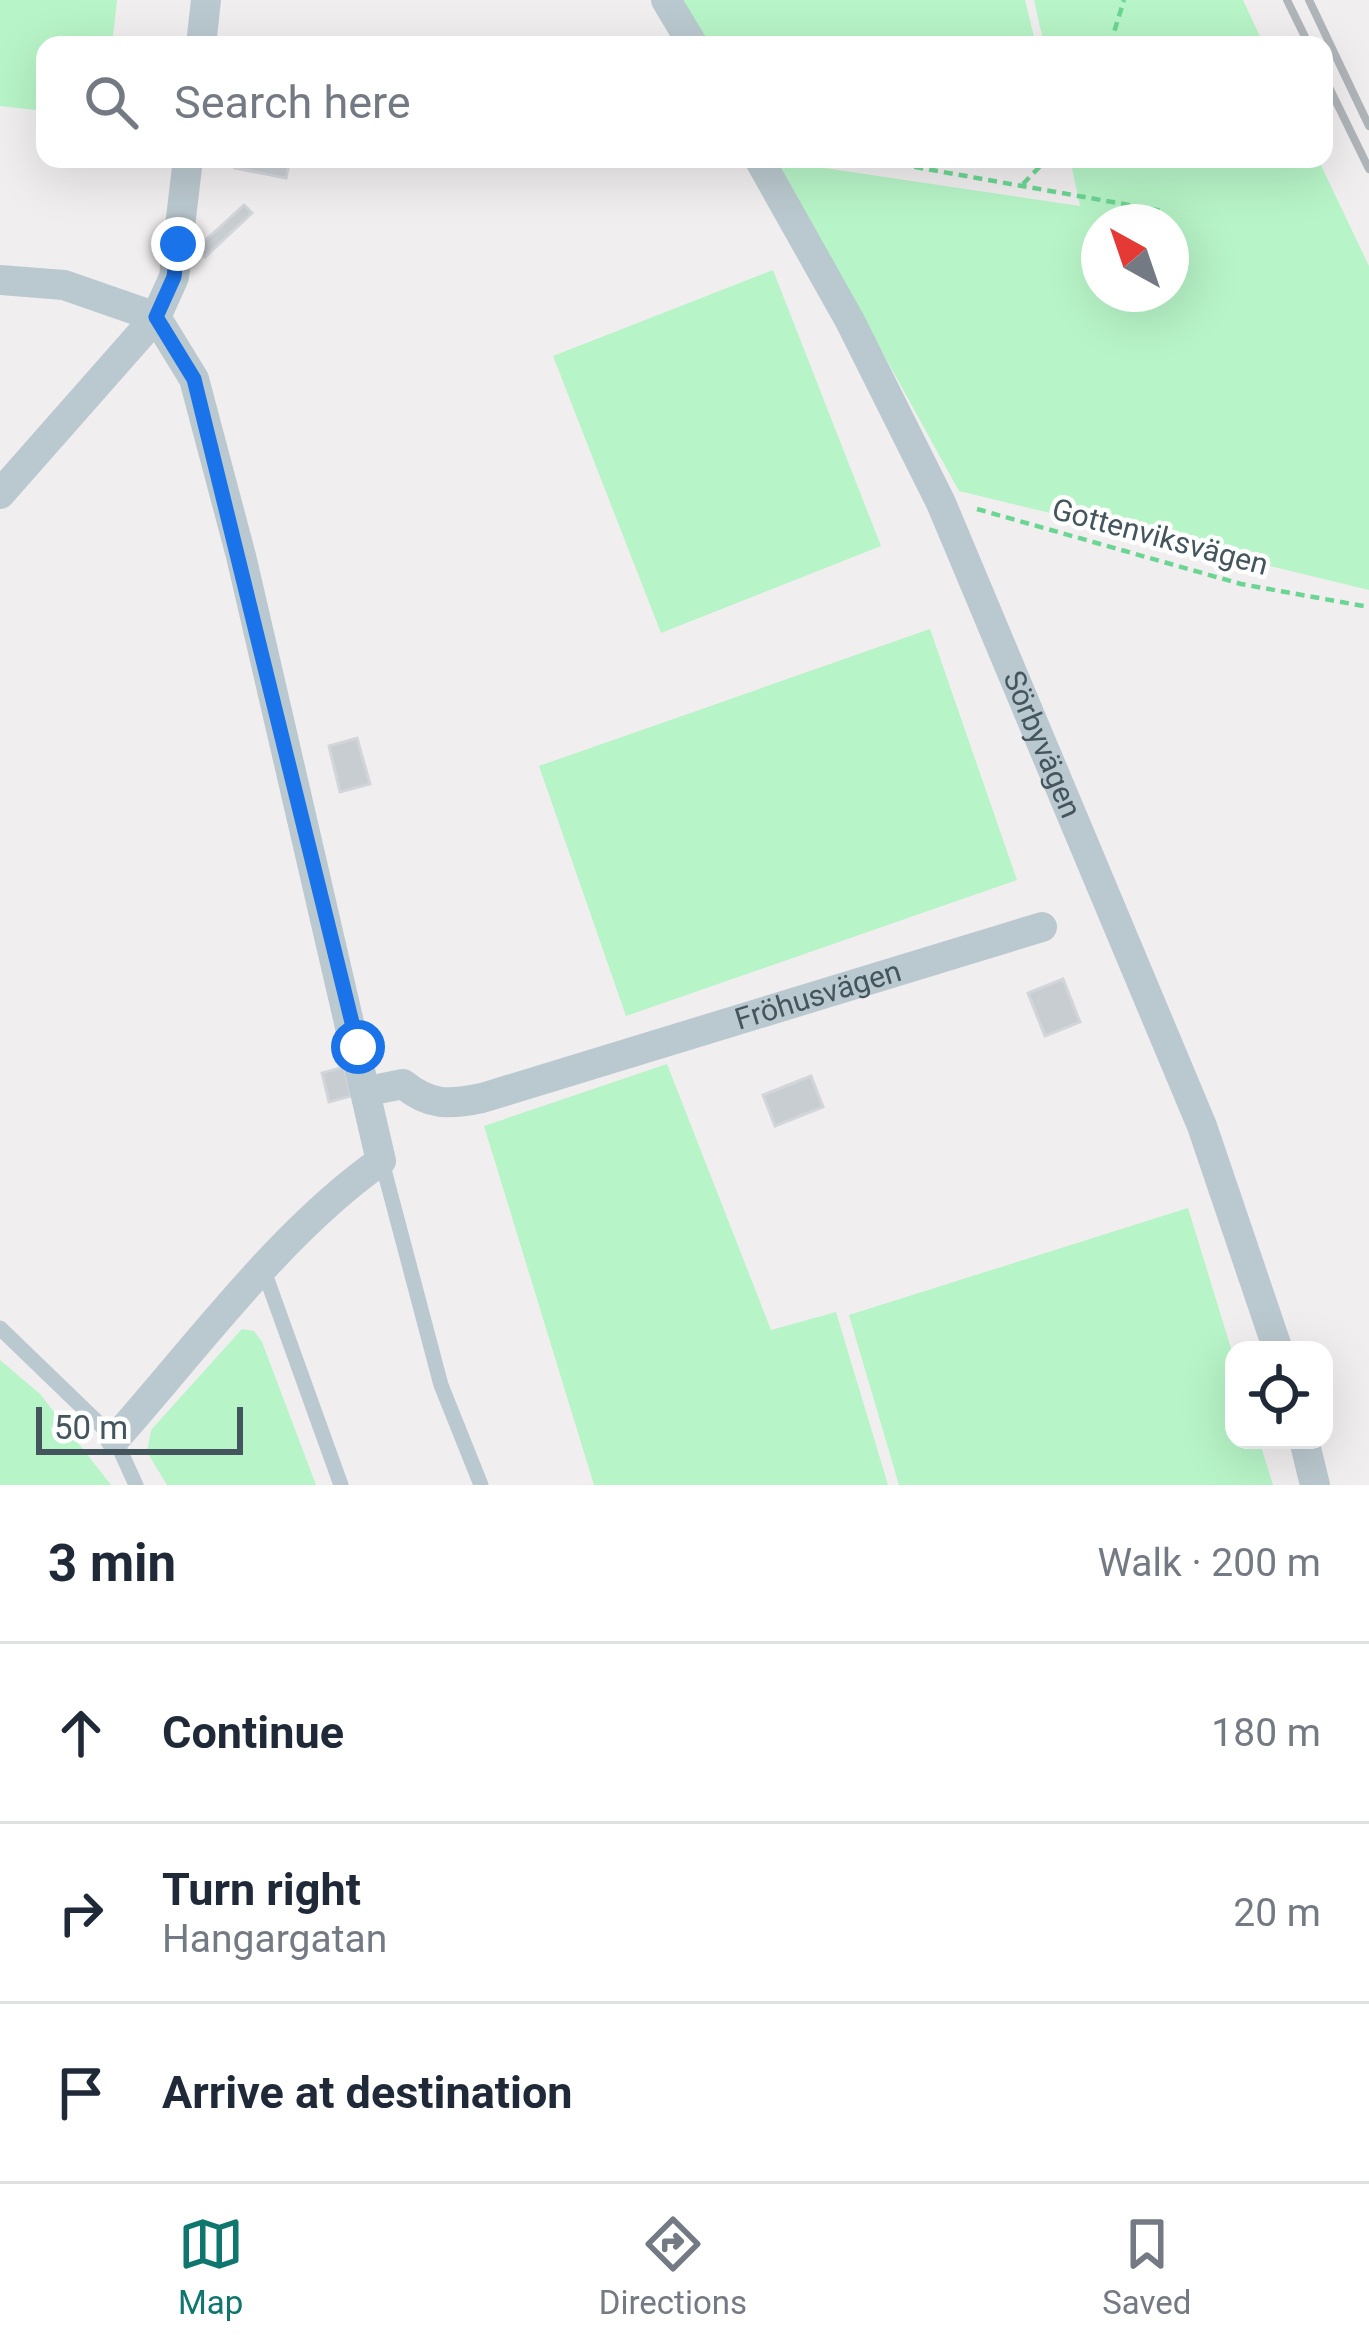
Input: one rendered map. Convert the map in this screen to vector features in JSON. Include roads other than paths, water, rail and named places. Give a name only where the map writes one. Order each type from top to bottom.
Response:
[{"type":"street","points":[[202,36],[206,0]]},
{"type":"street","points":[[666,0],[688,36]]},
{"type":"street","points":[[0,494],[42,440],[156,317],[174,277],[187,168]]},
{"type":"street","name":"Sörbyvägen","points":[[764,168],[850,320],[941,503],[1202,1126],[1275,1341]]},
{"type":"street","points":[[0,280],[64,285],[156,317],[194,379],[368,1091],[381,1161],[353,1180],[264,1271],[115,1439]]},
{"type":"street","name":"Fröhusvägen","points":[[368,1091],[403,1084],[422,1100],[448,1105],[1042,927]]},
{"type":"street","points":[[1306,1449],[1315,1485]]},
{"type":"lane","points":[[381,1161],[441,1385],[482,1485]]},
{"type":"lane","points":[[264,1271],[341,1485]]},
{"type":"lane","points":[[0,1328],[115,1439],[136,1485]]},
{"type":"railway","points":[[1287,0],[1305,36]]},
{"type":"railway","points":[[1309,0],[1326,36]]},
{"type":"railway","points":[[1333,50],[1369,126]]},
{"type":"railway","points":[[1333,95],[1369,169]]}]
